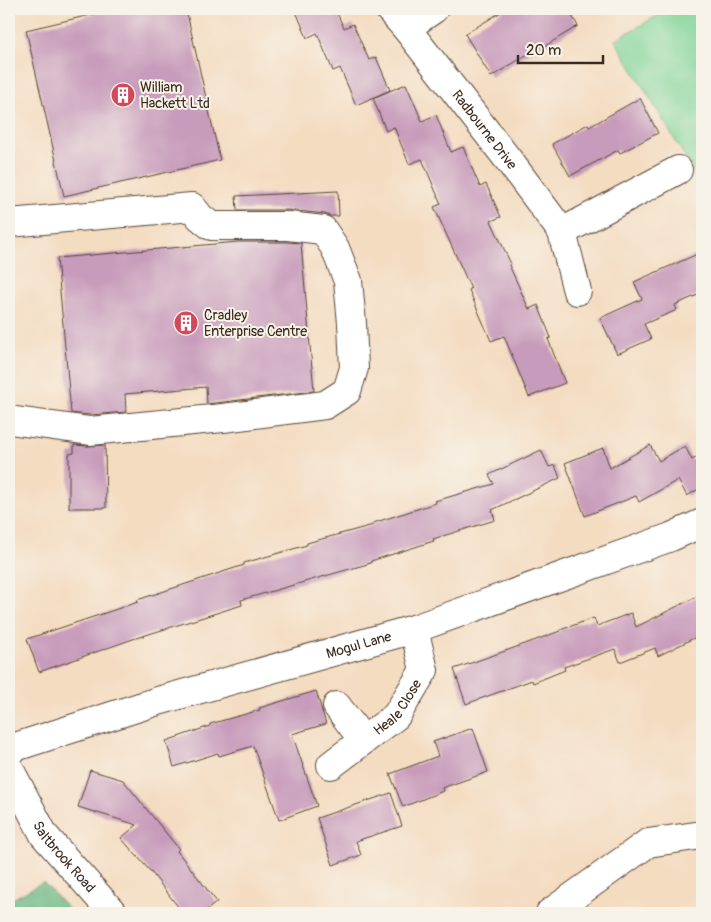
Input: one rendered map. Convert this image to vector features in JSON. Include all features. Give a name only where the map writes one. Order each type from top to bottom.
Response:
[{"type":"street","name":"Radbourne Drive","points":[[434,9],[397,19],[510,162],[562,232],[577,291]]},
{"type":"street","points":[[562,232],[678,170]]},
{"type":"street","points":[[9,223],[192,207],[211,226],[288,226],[323,230],[335,248],[348,281],[354,368],[346,391],[325,406],[90,431],[9,420]]},
{"type":"street","name":"Mogul Lane","points":[[9,749],[158,701],[414,629],[662,540],[702,523]]},
{"type":"street","name":"Heale Close","points":[[331,765],[396,716],[424,670],[414,629]]},
{"type":"street","points":[[337,706],[363,740]]},
{"type":"street","name":"Saltbrook Road","points":[[9,768],[44,835],[113,913]]},
{"type":"street","points":[[550,913],[648,843],[702,835]]},
{"type":"green space","points":[[669,9],[702,9],[702,189],[699,180],[615,40]]},
{"type":"green space","points":[[43,882],[72,913],[9,913],[9,901]]},
{"type":"building","name":"William Hackett Ltd","points":[[116,9],[186,9],[220,160],[64,196],[26,30]]},
{"type":"building","points":[[295,9],[335,9],[344,28],[353,24],[369,60],[376,57],[390,90],[356,105],[340,68],[333,71],[317,33],[307,38]]},
{"type":"building","points":[[506,9],[568,9],[578,26],[545,46],[544,44],[491,77],[465,34]]},
{"type":"building","points":[[406,84],[422,121],[436,115],[451,152],[463,147],[480,187],[486,184],[501,217],[491,221],[529,309],[538,305],[551,338],[548,339],[565,383],[529,397],[504,336],[491,341],[469,290],[471,289],[434,207],[441,204],[422,159],[409,164],[394,127],[386,131],[373,98]]},
{"type":"building","points":[[640,98],[658,133],[620,153],[618,150],[570,176],[552,144],[588,124],[589,127]]},
{"type":"building","points":[[338,191],[339,216],[288,210],[237,210],[236,196]]},
{"type":"building","name":"Cradley Enterprise Centre","points":[[238,242],[301,243],[314,391],[207,404],[206,387],[125,394],[126,412],[90,415],[71,413],[57,258]]},
{"type":"building","points":[[702,252],[702,293],[675,305],[677,310],[644,324],[651,339],[617,354],[600,318],[642,299],[634,282]]},
{"type":"building","points":[[74,445],[105,445],[106,508],[69,508],[69,454],[74,453]]},
{"type":"building","points":[[650,445],[659,461],[685,446],[692,460],[702,454],[702,487],[687,496],[678,480],[639,502],[636,496],[585,516],[565,463],[603,448],[610,468]]},
{"type":"building","points":[[541,450],[549,467],[555,465],[560,478],[492,510],[495,520],[433,539],[434,541],[371,561],[371,563],[241,600],[242,605],[133,639],[39,672],[27,639],[244,565],[244,563],[373,525],[373,523],[436,503],[435,501],[494,484],[489,475]]},
{"type":"building","points":[[702,594],[702,634],[658,656],[655,648],[620,662],[615,649],[564,667],[565,670],[533,683],[532,680],[466,704],[454,669],[594,618],[597,626],[631,613],[636,627]]},
{"type":"building","points":[[316,691],[326,724],[292,734],[317,806],[279,820],[253,746],[219,756],[218,753],[174,767],[166,741],[210,726],[210,724]]},
{"type":"building","points":[[473,728],[488,772],[442,788],[443,791],[403,807],[390,774],[438,756],[433,742]]},
{"type":"building","points":[[90,770],[123,780],[179,849],[177,851],[217,902],[203,913],[183,913],[121,838],[137,825],[78,807]]},
{"type":"building","points":[[391,793],[402,826],[356,841],[361,855],[333,865],[317,818]]},
{"type":"place","name":"William Hackett Ltd","points":[[123,95]]},
{"type":"place","name":"Cradley Enterprise Centre","points":[[186,323]]}]
